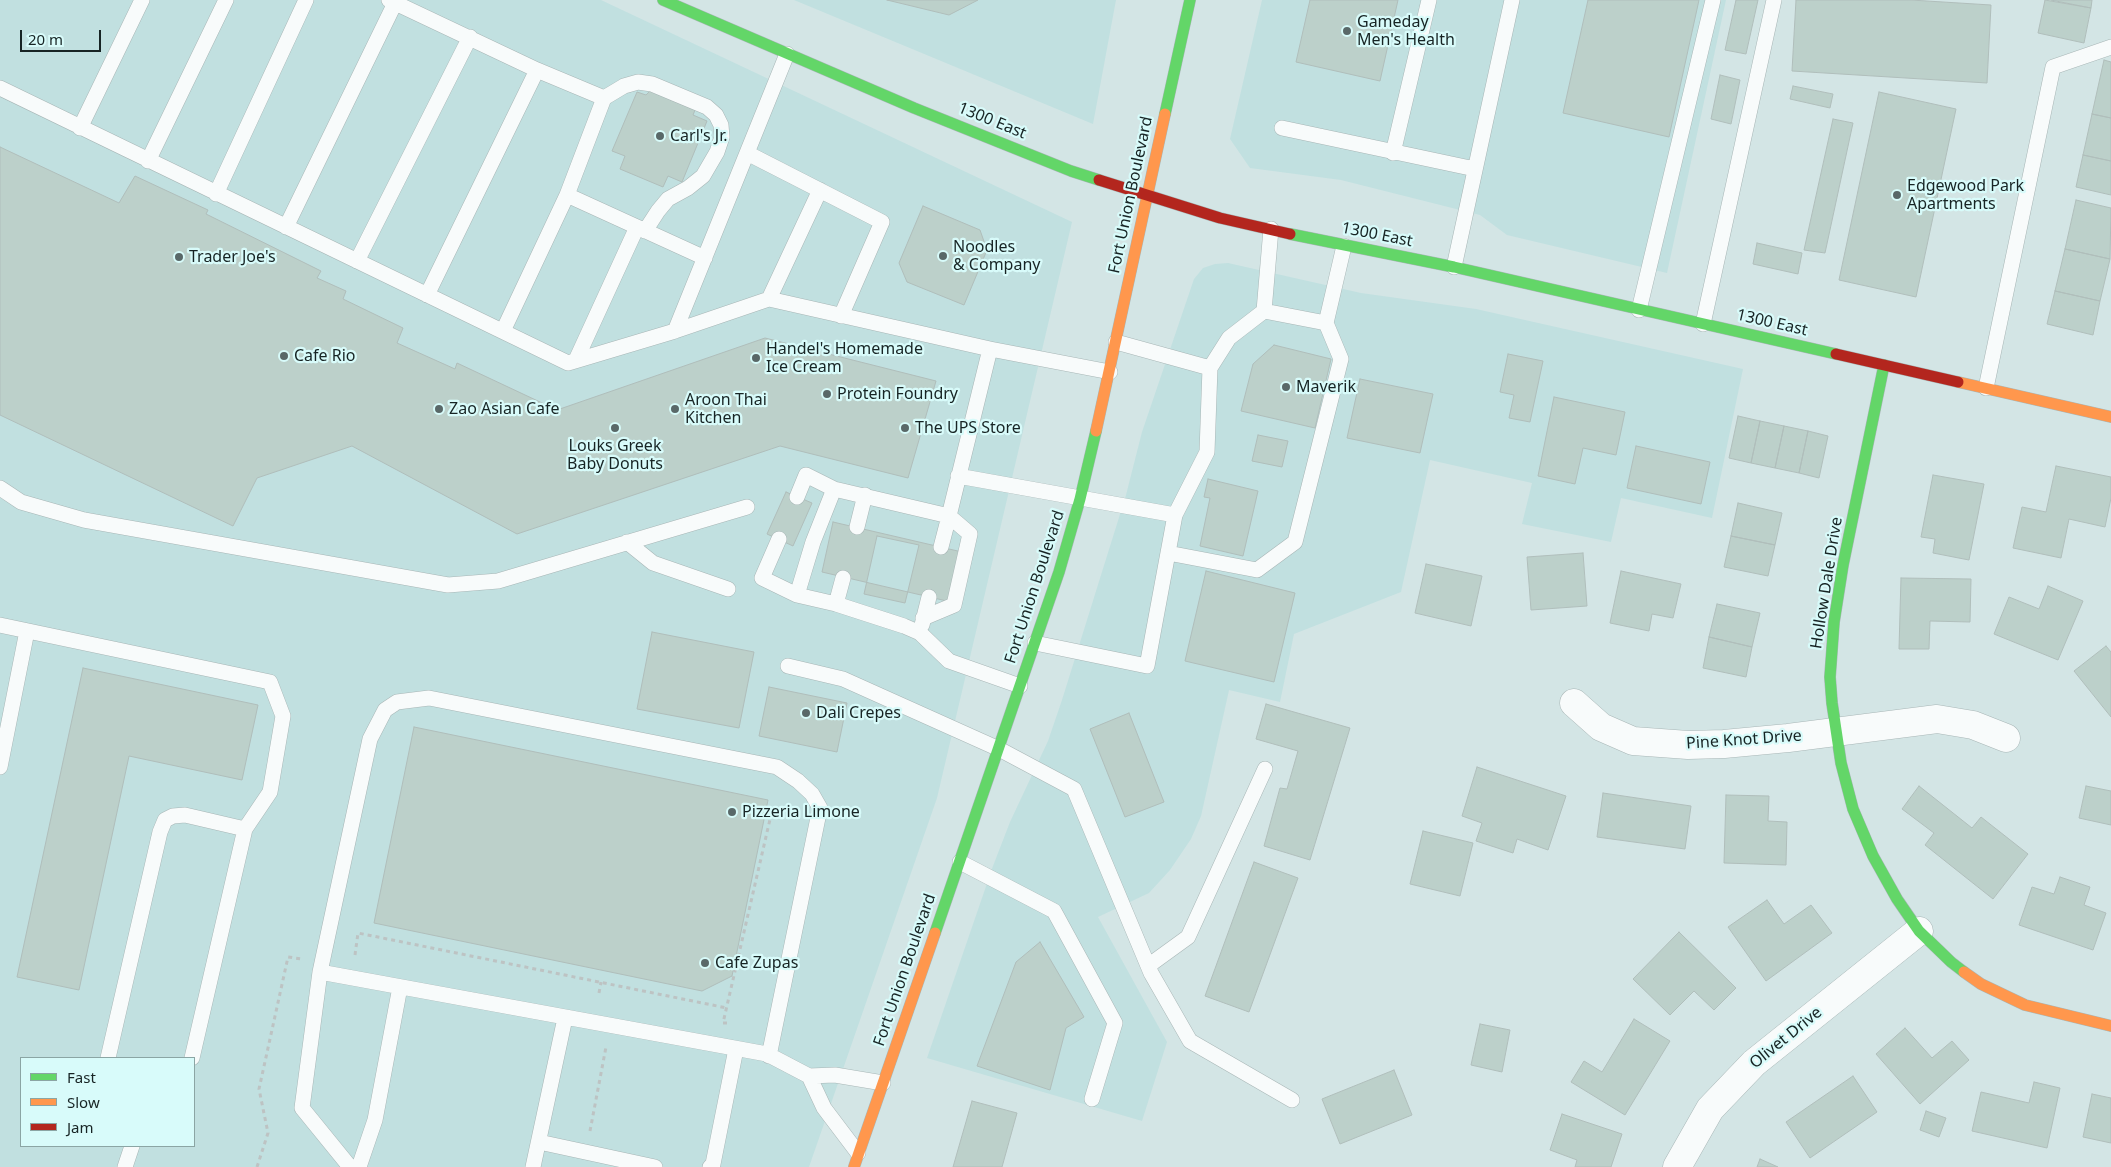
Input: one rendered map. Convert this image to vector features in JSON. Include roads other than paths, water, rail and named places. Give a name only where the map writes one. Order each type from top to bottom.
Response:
[{"type":"main road","name":"1300 East","points":[[663,0],[787,54],[1071,171],[1220,218],[1344,246],[1454,267],[2111,417]]},
{"type":"main road","name":"Fort Union Boulevard","points":[[856,1160],[1059,572],[1080,499],[1110,372],[1190,0]]},
{"type":"main road","name":"Hollow Dale Drive","points":[[1884,365],[1843,565],[1834,622],[1830,677],[1835,732],[1853,809],[1873,856],[1897,900],[1919,931],[1951,962],[1981,984],[2025,1005],[2111,1026]]},
{"type":"street","name":"Pine Knot Drive","points":[[1574,703],[1601,727],[1633,741],[1688,745],[1724,744],[1937,719],[1972,725],[2006,738]]},
{"type":"street","name":"Olivet Drive","points":[[1677,1167],[1710,1109],[1754,1063],[1919,931]]},
{"type":"lane","points":[[80,128],[142,0]]},
{"type":"lane","points":[[148,161],[226,0]]},
{"type":"lane","points":[[216,194],[306,0]]},
{"type":"lane","points":[[1394,153],[1429,0]]},
{"type":"lane","points":[[1454,267],[1512,0]]},
{"type":"lane","points":[[1639,310],[1713,0]]},
{"type":"lane","points":[[1703,324],[1774,0]]},
{"type":"lane","points":[[286,228],[392,1],[537,70],[604,98]]},
{"type":"lane","points":[[356,261],[470,37]]},
{"type":"lane","points":[[1986,388],[2053,67],[2111,48]]},
{"type":"lane","points":[[675,331],[787,54]]},
{"type":"lane","points":[[427,295],[537,70]]},
{"type":"lane","points":[[503,332],[567,195],[604,98],[624,86],[638,82],[652,84],[707,107],[716,115],[721,125],[722,137],[717,152],[703,176],[688,188],[668,199],[641,229],[576,360]]},
{"type":"lane","points":[[0,88],[568,363],[675,331],[769,299],[990,349],[1110,372]]},
{"type":"lane","points":[[1282,128],[1475,169]]},
{"type":"lane","points":[[747,153],[882,222],[841,316]]},
{"type":"lane","points":[[769,299],[820,190]]},
{"type":"lane","points":[[567,195],[705,258]]},
{"type":"lane","points":[[1035,643],[1147,666],[1175,515],[1206,452],[1210,368],[1229,338],[1264,311],[1271,230]]},
{"type":"lane","points":[[1168,553],[1257,570],[1295,542],[1341,359],[1326,322],[1344,246]]},
{"type":"lane","points":[[1264,311],[1326,322]]},
{"type":"lane","points":[[1116,342],[1210,368]]},
{"type":"lane","points":[[941,547],[990,349]]},
{"type":"lane","points":[[797,497],[806,474],[834,488],[949,516],[970,534],[954,605],[923,618]]},
{"type":"lane","points":[[958,476],[1175,515]]},
{"type":"lane","points":[[0,488],[21,502],[84,520],[448,586],[498,581],[747,507]]},
{"type":"lane","points":[[798,594],[813,542],[834,488]]},
{"type":"lane","points":[[856,527],[865,495]]},
{"type":"lane","points":[[779,539],[762,578],[798,594],[904,626],[920,634],[949,661],[1020,686]]},
{"type":"lane","points":[[627,542],[653,563],[728,589]]},
{"type":"lane","points":[[836,604],[844,578]]},
{"type":"lane","points":[[920,634],[929,597]]},
{"type":"lane","points":[[0,625],[270,682],[283,716],[270,792],[245,829],[192,1057]]},
{"type":"lane","points":[[0,767],[27,631]]},
{"type":"lane","points":[[788,666],[844,679],[999,749],[1074,789],[1148,966],[1190,1041],[1292,1100]]},
{"type":"lane","points":[[350,1167],[302,1108],[320,972],[370,739],[385,710],[397,702],[429,698],[776,767],[798,781],[812,794],[820,808],[770,1056]]},
{"type":"lane","points":[[1148,966],[1188,937],[1265,769]]},
{"type":"lane","points":[[108,1057],[160,832],[165,820],[173,816],[185,815],[245,829]]},
{"type":"lane","points":[[960,862],[1054,911],[1115,1023],[1092,1099]]},
{"type":"lane","points":[[320,972],[770,1056],[808,1076],[835,1075],[883,1083]]},
{"type":"lane","points":[[358,1167],[375,1120],[400,987]]},
{"type":"lane","points":[[534,1167],[565,1018]]},
{"type":"lane","points":[[710,1167],[713,1164],[736,1049]]},
{"type":"lane","points":[[808,1076],[824,1108],[856,1160]]},
{"type":"lane","points":[[539,1142],[655,1167]]},
{"type":"lane","points":[[125,1167],[132,1147]]},
{"type":"place","name":"Gameday Men's Health","points":[[1347,31]]},
{"type":"place","name":"Carl's Jr.","points":[[660,136]]},
{"type":"place","name":"Edgewood Park Apartments","points":[[1897,195]]},
{"type":"place","name":"Noodles & Company","points":[[943,256]]},
{"type":"place","name":"Trader Joe's","points":[[179,257]]},
{"type":"place","name":"Cafe Rio","points":[[284,356]]},
{"type":"place","name":"Handel's Homemade Ice Cream","points":[[756,358]]},
{"type":"place","name":"Maverik","points":[[1286,387]]},
{"type":"place","name":"Protein Foundry","points":[[827,394]]},
{"type":"place","name":"Zao Asian Cafe","points":[[439,409]]},
{"type":"place","name":"Aroon Thai Kitchen","points":[[675,409]]},
{"type":"place","name":"Louks Greek Baby Donuts","points":[[615,428]]},
{"type":"place","name":"The UPS Store","points":[[905,428]]},
{"type":"place","name":"Dali Crepes","points":[[806,713]]},
{"type":"place","name":"Pizzeria Limone","points":[[732,812]]},
{"type":"place","name":"Cafe Zupas","points":[[705,963]]}]
